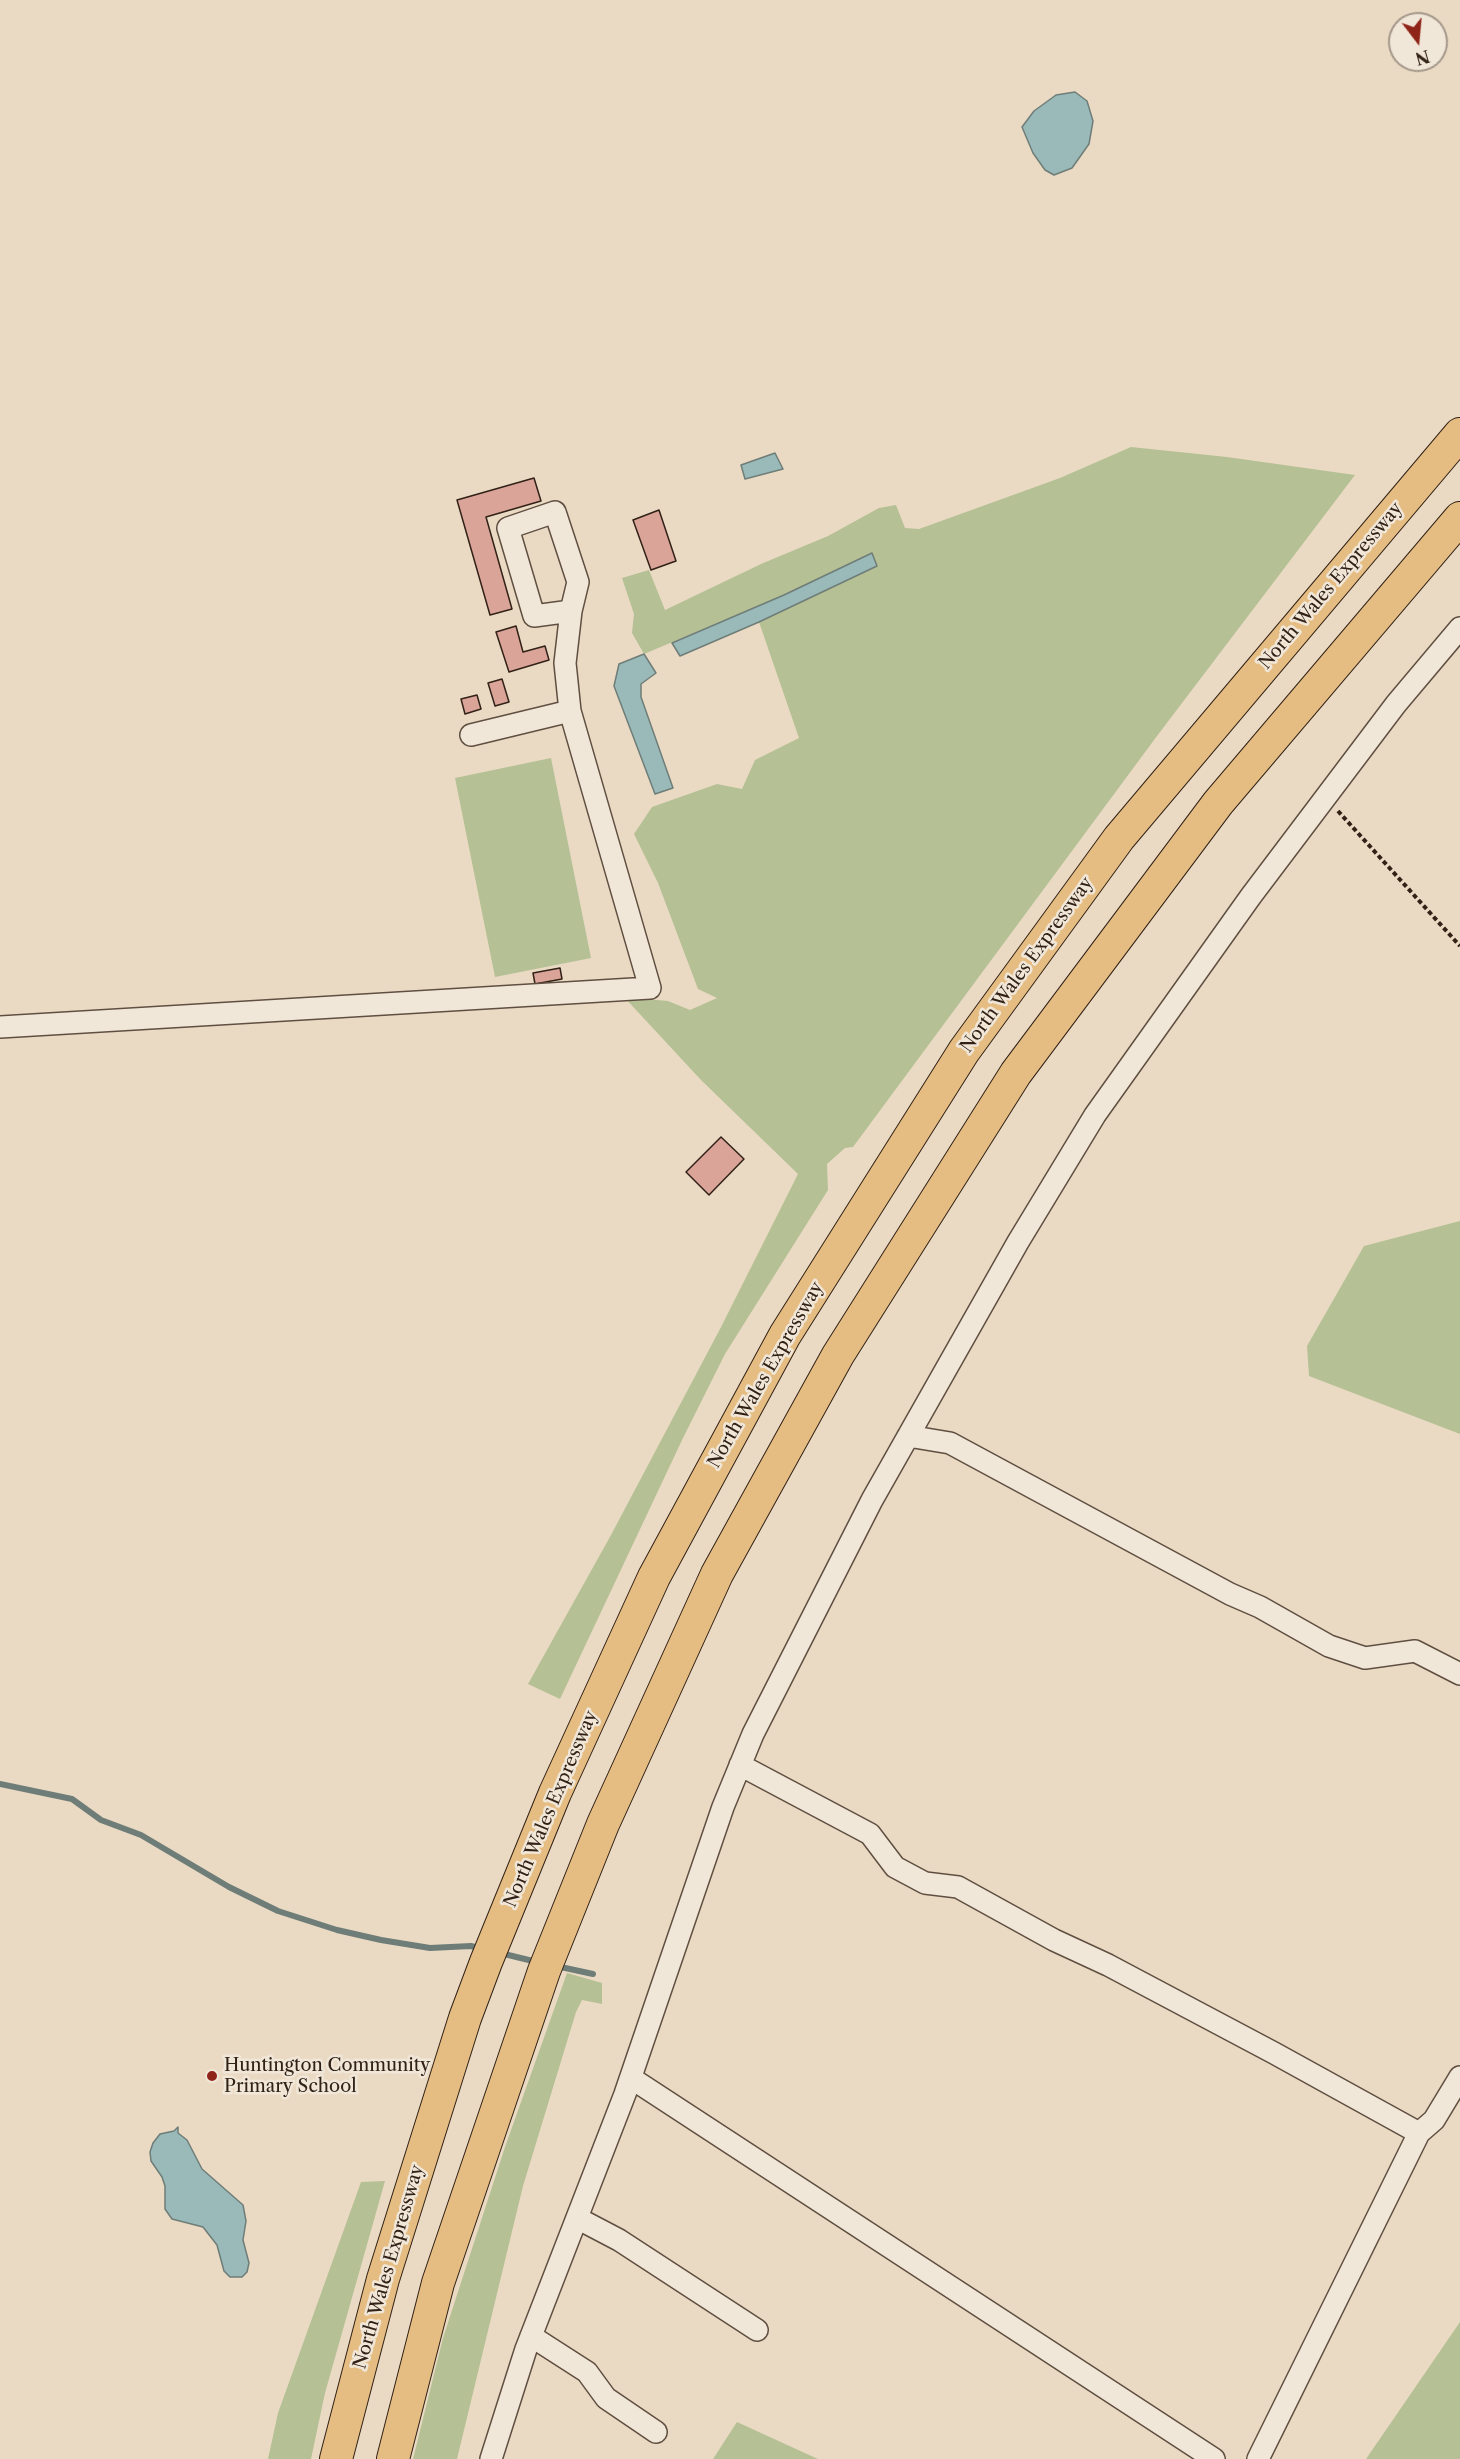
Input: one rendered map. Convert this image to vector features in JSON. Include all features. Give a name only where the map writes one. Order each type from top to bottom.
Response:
[{"type":"highway","name":"North Wales Expressway","points":[[336,2459],[382,2279],[465,2018],[486,1962],[555,1793],[654,1577],[785,1335],[964,1051],[1119,838],[1460,434]]},
{"type":"highway","points":[[393,2459],[438,2283],[544,1971],[603,1824],[717,1574],[838,1355],[1016,1073],[1218,803],[1460,518]]},
{"type":"lane","points":[[0,1027],[650,988],[570,711],[565,663],[571,611],[578,582],[555,512],[508,528],[534,616],[571,611]]},
{"type":"lane","points":[[491,2459],[531,2336],[631,2078],[723,1807],[753,1734],[823,1596],[908,1436],[1012,1252],[1095,1115],[1251,896],[1396,704],[1460,628]]},
{"type":"lane","points":[[471,735],[570,711]]},
{"type":"lane","points":[[908,1436],[950,1443],[1230,1594],[1260,1607],[1329,1646],[1365,1658],[1415,1651],[1460,1674]]},
{"type":"lane","points":[[740,1765],[870,1834],[895,1867],[925,1883],[958,1887],[1054,1940],[1108,1965],[1274,2053],[1419,2133]]},
{"type":"lane","points":[[1258,2459],[1419,2133],[1434,2120],[1460,2077]]},
{"type":"lane","points":[[631,2078],[1214,2459]]},
{"type":"lane","points":[[577,2218],[619,2240],[757,2330]]},
{"type":"lane","points":[[531,2336],[587,2372],[606,2398],[656,2432]]},
{"type":"path","points":[[1326,797],[1460,946]]},
{"type":"green space","points":[[1131,447],[1227,457],[1355,475],[1157,736],[853,1147],[845,1148],[827,1164],[828,1190],[725,1354],[560,1699],[528,1684],[611,1535],[720,1329],[798,1174],[701,1080],[624,997],[668,1001],[690,1010],[717,998],[698,989],[658,883],[634,834],[652,807],[717,784],[742,789],[755,760],[799,738],[759,622],[877,566],[872,553],[784,595],[644,654],[632,633],[634,614],[622,578],[649,570],[665,610],[761,564],[828,536],[879,508],[896,505],[905,528],[919,529],[1060,478]]},
{"type":"green space","points":[[551,758],[591,958],[495,977],[455,778]]},
{"type":"green space","points":[[1460,1221],[1460,1434],[1309,1376],[1307,1346],[1364,1246]]},
{"type":"green space","points":[[567,1973],[602,1983],[602,2004],[582,2000],[576,2012],[523,2186],[457,2459],[413,2459],[443,2338],[505,2147]]},
{"type":"green space","points":[[385,2181],[325,2393],[311,2459],[268,2459],[278,2413],[361,2182]]},
{"type":"green space","points":[[1460,2322],[1460,2459],[1366,2459]]},
{"type":"green space","points":[[737,2422],[796,2449],[818,2459],[713,2459]]},
{"type":"water","points":[[1075,92],[1087,101],[1093,121],[1089,144],[1072,168],[1054,175],[1045,170],[1033,153],[1022,127],[1034,111],[1056,95]]},
{"type":"water","points":[[775,453],[783,469],[745,479],[741,465]]},
{"type":"water","points":[[872,553],[877,566],[759,622],[680,656],[672,643],[784,595]]},
{"type":"water","points":[[644,654],[656,673],[641,684],[641,697],[673,788],[655,794],[614,686],[619,664]]},
{"type":"water","points":[[178,2127],[178,2133],[187,2140],[202,2169],[243,2205],[246,2221],[243,2240],[249,2263],[247,2272],[242,2277],[230,2277],[224,2271],[217,2245],[203,2227],[172,2219],[165,2209],[165,2186],[151,2161],[150,2152],[160,2134],[174,2131]]},
{"type":"building","points":[[534,478],[541,501],[486,517],[512,609],[490,615],[457,500]]},
{"type":"building","points":[[659,510],[676,561],[651,570],[633,520]]},
{"type":"building","points":[[516,626],[523,652],[545,646],[549,660],[509,672],[496,632]]},
{"type":"building","points":[[502,679],[509,702],[495,706],[488,683]]},
{"type":"building","points":[[477,695],[481,709],[465,714],[461,699]]},
{"type":"building","points":[[560,968],[562,979],[535,984],[533,973]]},
{"type":"building","points":[[721,1137],[744,1159],[709,1195],[686,1172]]},
{"type":"waterway","points":[[0,1784],[72,1799],[101,1820],[141,1835],[229,1887],[278,1911],[337,1930],[381,1940],[430,1948],[471,1946],[482,1949]]},
{"type":"waterway","points":[[500,1953],[537,1962]]},
{"type":"waterway","points":[[556,1966],[593,1974]]},
{"type":"place","name":"Huntington Community Primary School","points":[[212,2076]]}]
